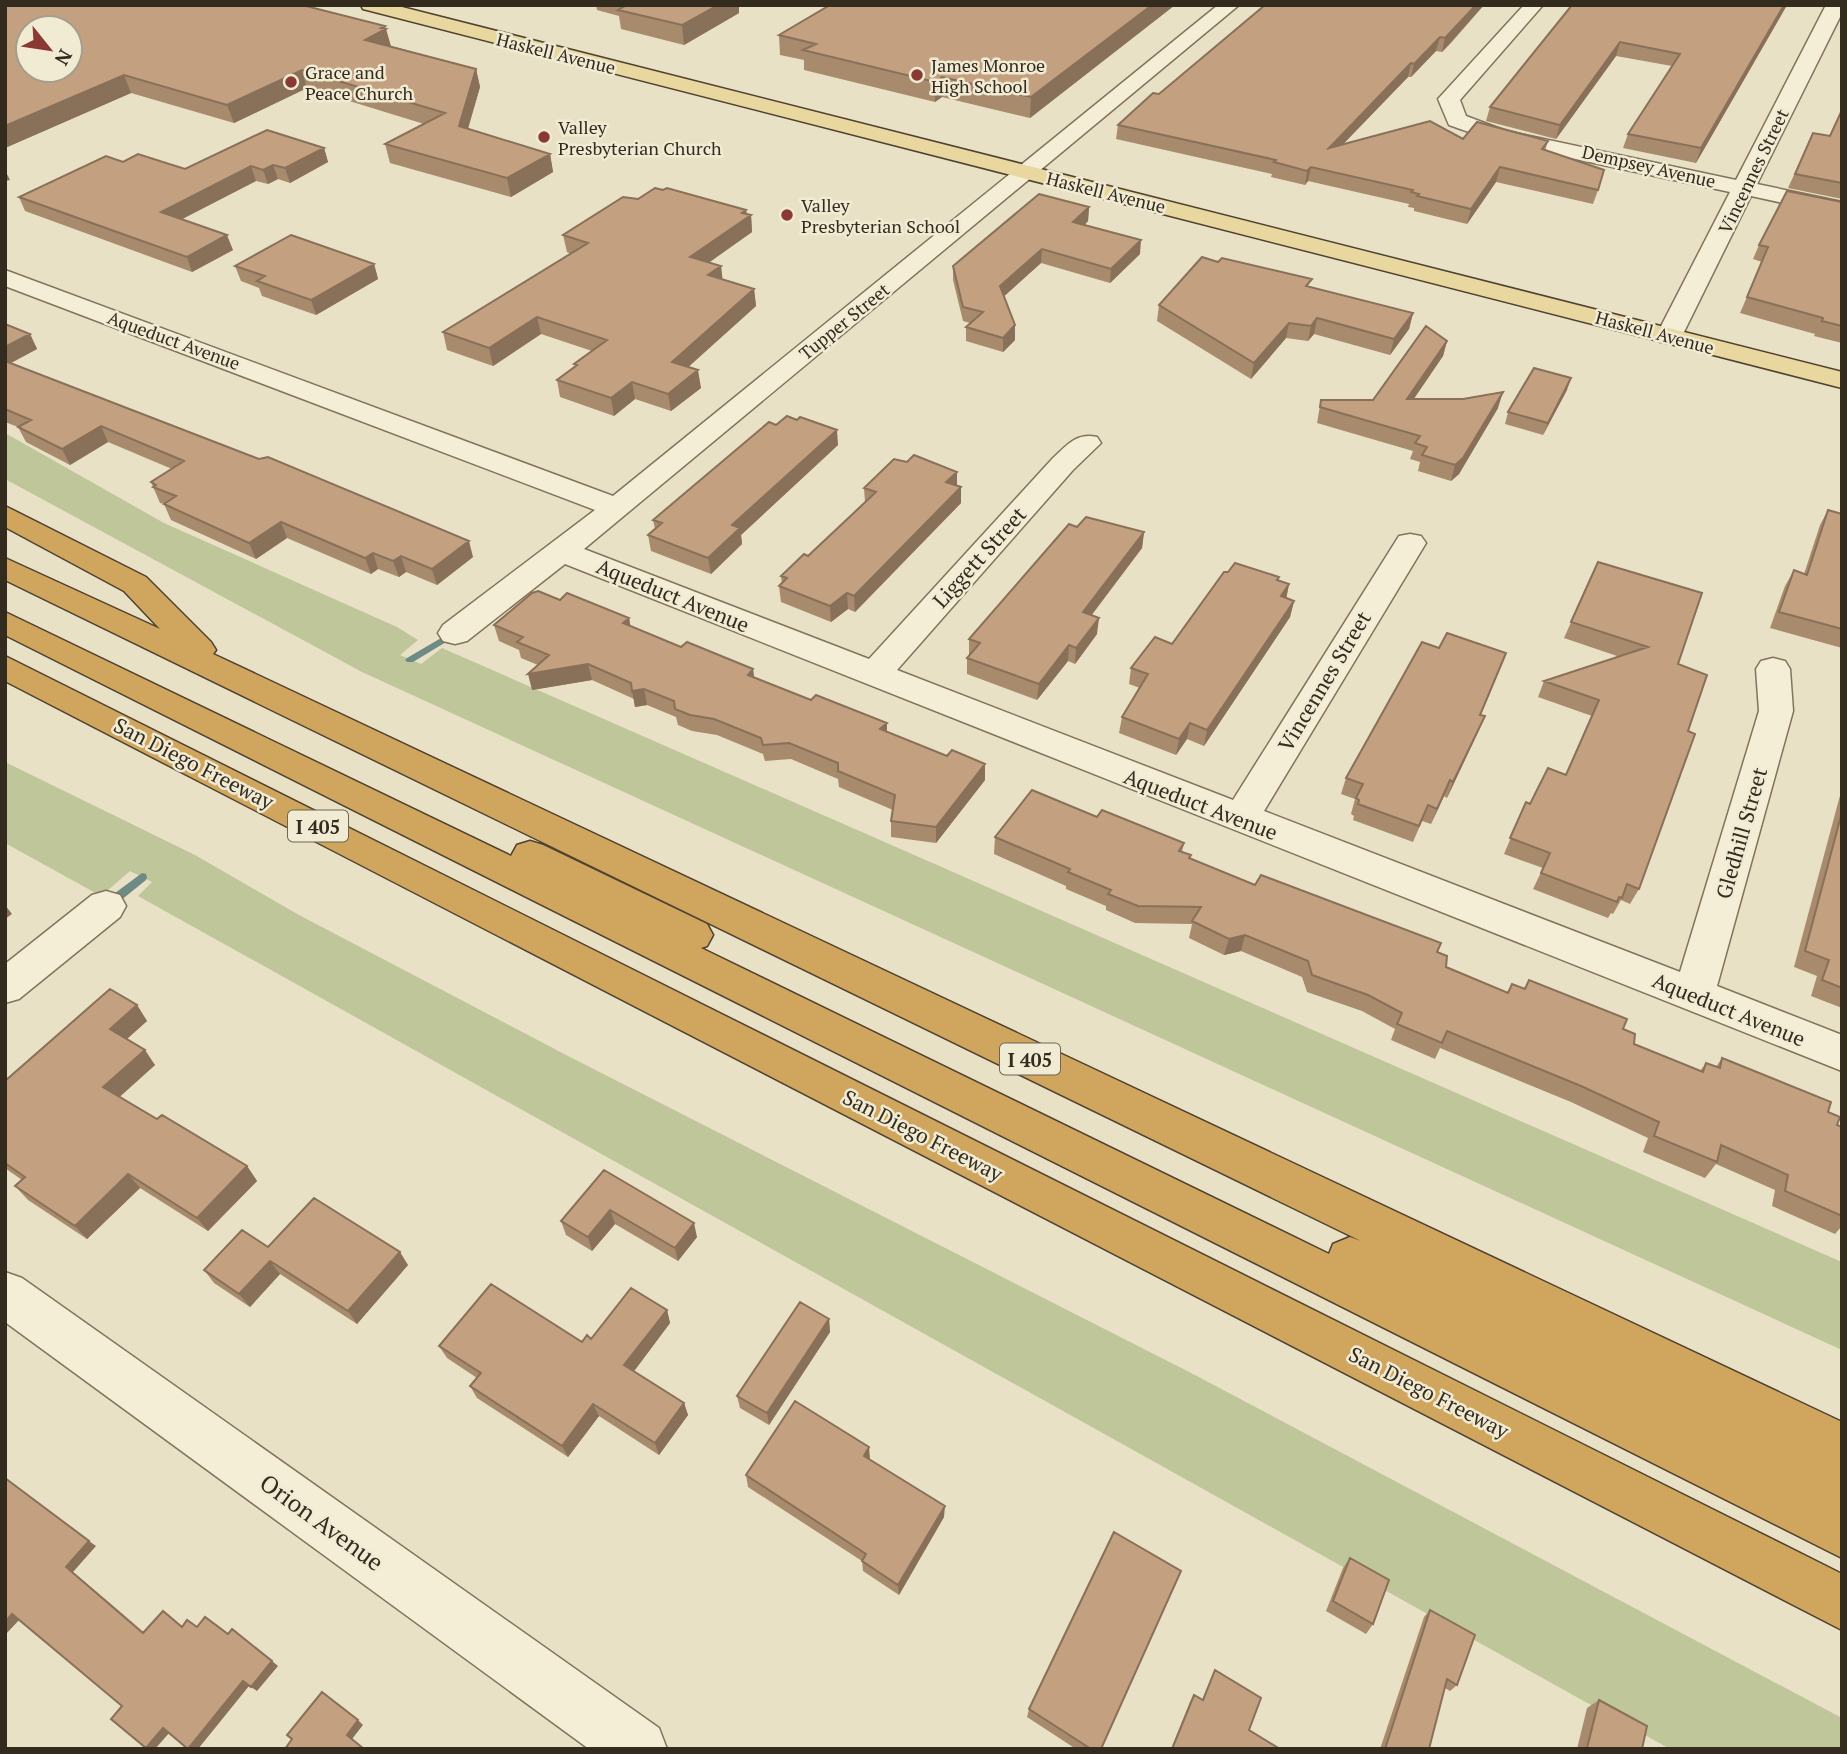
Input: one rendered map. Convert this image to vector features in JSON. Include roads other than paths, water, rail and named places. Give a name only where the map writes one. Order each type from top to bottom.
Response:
[{"type":"highway","points":[[5,515],[135,584],[218,668]]},
{"type":"highway","name":"I 405","points":[[5,568],[1842,1449]]},
{"type":"highway","points":[[5,601],[1842,1498]]},
{"type":"highway","points":[[5,622],[1842,1532]]},
{"type":"highway","name":"San Diego Freeway","points":[[5,667],[1842,1603]]},
{"type":"highway","points":[[5,678],[52,690]]},
{"type":"main road","name":"Haskell Avenue","points":[[370,5],[1842,380]]},
{"type":"street","name":"Tupper Street","points":[[455,633],[617,508],[1230,5]]},
{"type":"street","name":"Dempsey Avenue","points":[[1534,5],[1473,76],[1453,92],[1449,101],[1457,120],[1500,136],[1842,209]]},
{"type":"street","name":"Vincennes Street","points":[[1669,336],[1836,5]]},
{"type":"street","name":"Aqueduct Avenue","points":[[5,277],[617,508]]},
{"type":"street","name":"Liggett Street","points":[[874,674],[1063,464],[1087,443]]},
{"type":"street","name":"Vincennes Street","points":[[1240,819],[1410,543]]},
{"type":"street","name":"Aqueduct Avenue","points":[[561,551],[1842,1054]]},
{"type":"street","name":"Gledhill Street","points":[[1694,995],[1776,712],[1773,669]]},
{"type":"street","points":[[5,988],[106,906]]},
{"type":"street","name":"Orion Avenue","points":[[5,1294],[638,1749]]},
{"type":"waterway","points":[[410,660],[453,634]]},
{"type":"waterway","points":[[111,902],[142,877]]},
{"type":"place","name":"James Monroe High School","points":[[917,75]]},
{"type":"place","name":"Grace and Peace Church","points":[[291,82]]},
{"type":"place","name":"Valley Presbyterian Church","points":[[544,137]]},
{"type":"place","name":"Valley Presbyterian School","points":[[787,215]]}]
